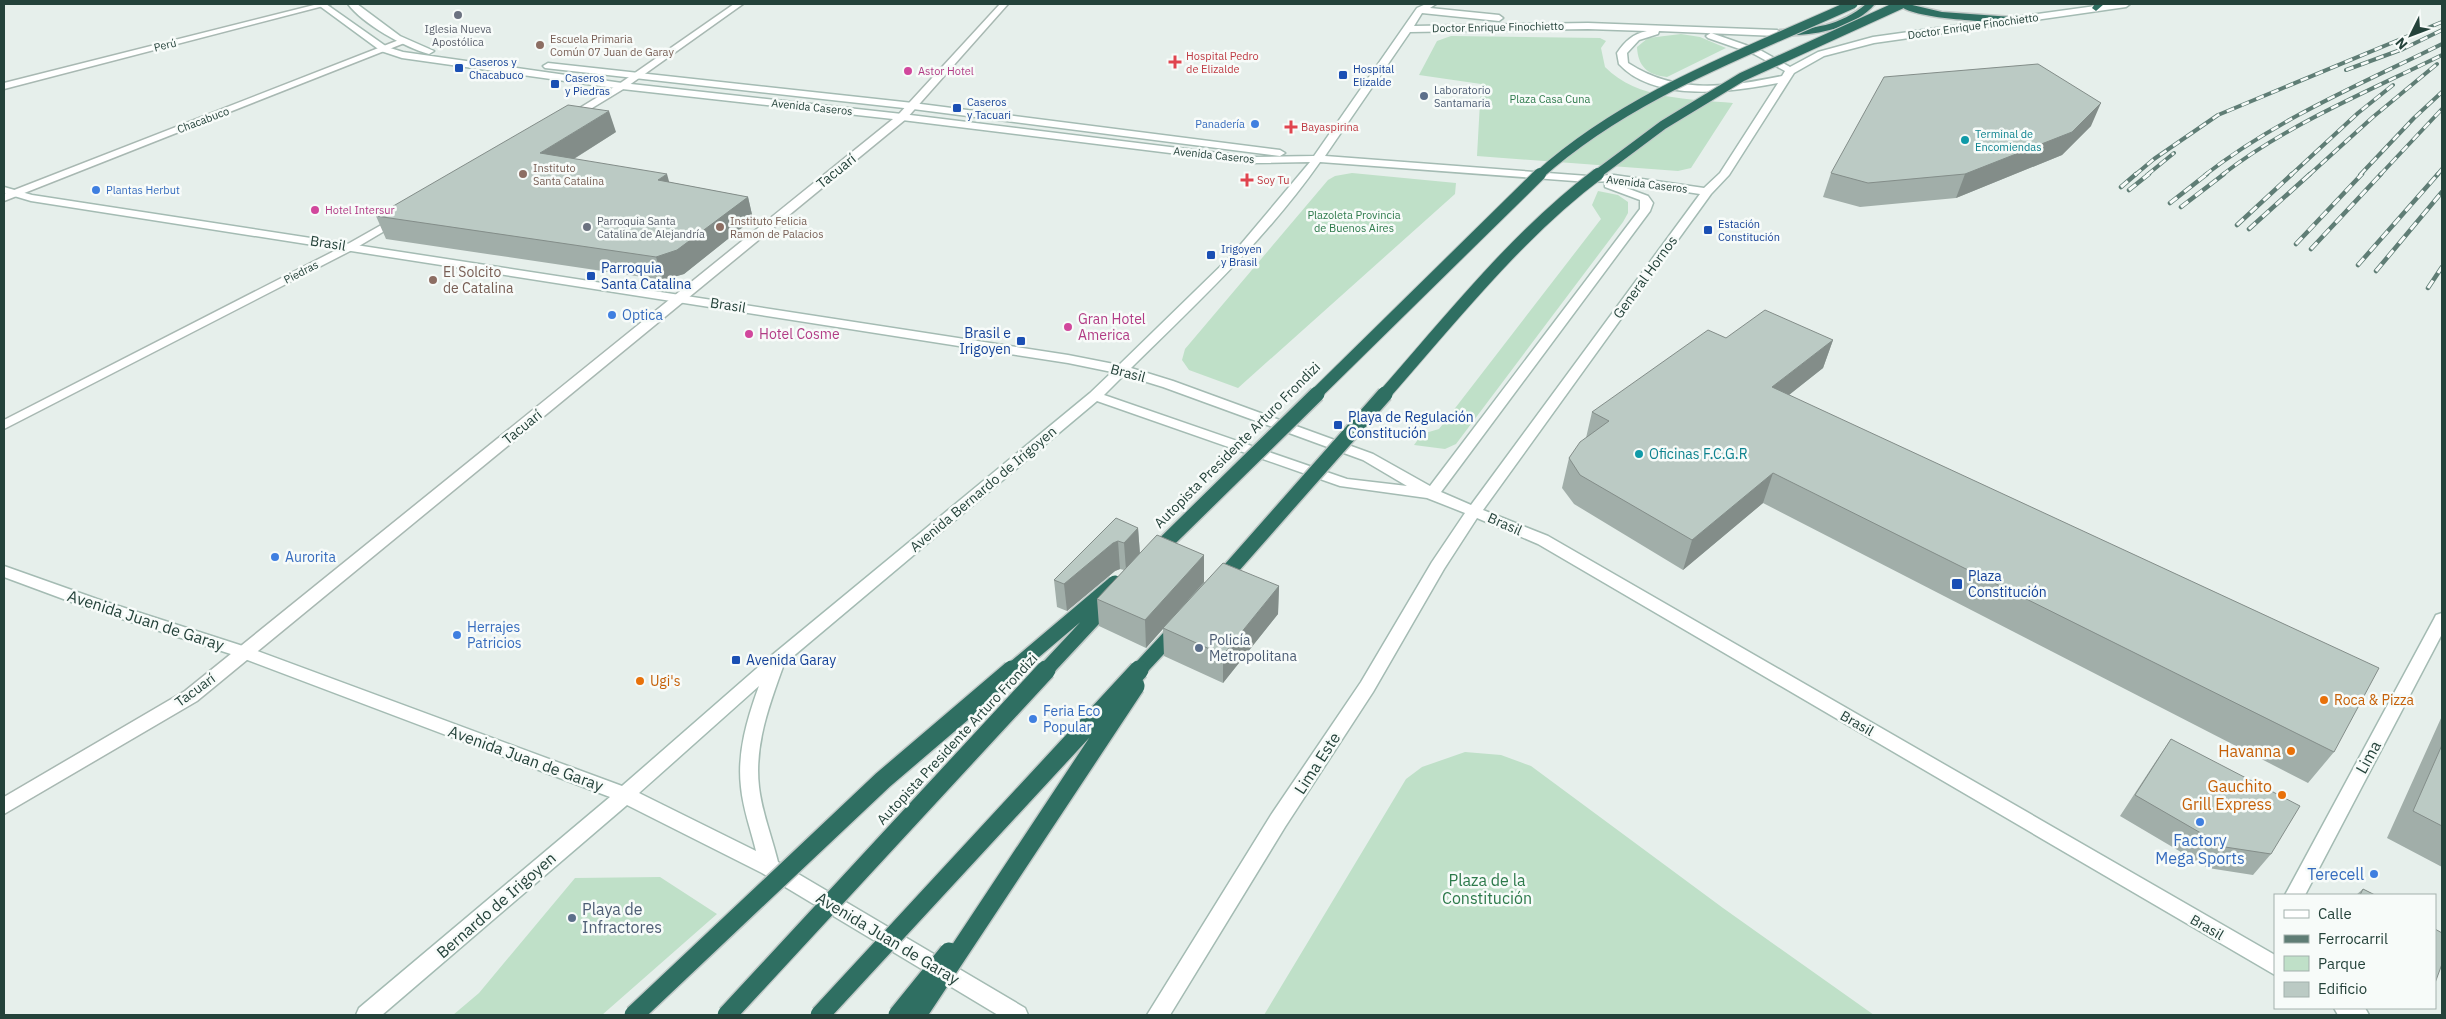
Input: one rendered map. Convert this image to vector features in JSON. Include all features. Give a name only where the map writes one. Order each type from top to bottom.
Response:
[{"type":"highway","name":"Autopista Presidente Arturo Frondizi","points":[[727,1015],[1135,570],[1529,184],[1567,150],[1668,87],[1853,4]]},
{"type":"highway","points":[[1777,33],[1822,31],[1836,28],[1871,4]]},
{"type":"highway","points":[[1213,588],[1483,283],[1554,212],[1594,177],[1664,125],[1742,77],[1902,4],[1925,12],[1944,15],[2012,20]]},
{"type":"highway","points":[[634,1015],[883,780],[1135,570]]},
{"type":"highway","points":[[820,1015],[1187,618]]},
{"type":"highway","points":[[917,1015],[1161,647]]},
{"type":"highway","points":[[898,1015],[1008,878]]},
{"type":"main road","name":"Avenida Caseros","points":[[323,4],[384,49],[402,55],[622,86],[902,117],[1251,160],[1318,159]]},
{"type":"main road","name":"Perú","points":[[4,86],[323,4]]},
{"type":"main road","name":"Avenida Caseros","points":[[352,4],[402,42],[421,49],[441,53],[913,106],[1257,149],[1318,159],[1588,179],[1614,178],[1707,192]]},
{"type":"main road","points":[[563,121],[622,86],[738,4]]},
{"type":"main road","name":"Tacuarí","points":[[4,806],[191,696],[902,117],[1004,4]]},
{"type":"main road","points":[[1419,7],[1432,4]]},
{"type":"main road","name":"Doctor Enrique Finochietto","points":[[1821,54],[1873,40],[2098,6],[2126,4]]},
{"type":"main road","name":"Doctor Enrique Finochietto","points":[[1419,7],[1588,26]]},
{"type":"main road","name":"Avenida Bernardo de Irigoyen","points":[[625,794],[777,660],[1095,396],[1235,259],[1318,159],[1407,29],[1419,7]]},
{"type":"main road","name":"Doctor Enrique Finochietto","points":[[1407,29],[1588,26],[1777,33]]},
{"type":"main road","points":[[1671,29],[1642,35],[1626,44],[1622,53],[1624,64],[1644,78],[1688,87],[1732,88],[1788,74]]},
{"type":"main road","points":[[1683,29],[1747,48],[1766,56],[1788,74]]},
{"type":"main road","name":"Chacabuco","points":[[7,194],[402,42]]},
{"type":"main road","name":"General Hornos","points":[[1475,510],[1707,192],[1724,175],[1788,74],[1821,54]]},
{"type":"main road","points":[[1432,494],[1646,209],[1647,203],[1634,193],[1588,179]]},
{"type":"main road","name":"Brasil","points":[[7,194],[681,298],[1122,370],[1168,384],[1368,457],[1432,494],[1475,510],[1551,545],[2274,965]]},
{"type":"main road","name":"Piedras","points":[[4,425],[350,246],[410,212]]},
{"type":"main road","name":"Brasil","points":[[1095,396],[1345,483],[1432,494]]},
{"type":"main road","name":"Lima Este","points":[[1158,1015],[1278,821],[1367,687],[1438,566],[1475,510]]},
{"type":"main road","name":"Avenida Juan de Garay","points":[[4,571],[92,603],[243,652],[625,794],[769,867],[1017,1015]]},
{"type":"main road","name":"Lima","points":[[2295,894],[2442,619]]},
{"type":"main road","points":[[769,867],[753,804],[749,767],[750,753],[758,719],[777,660]]},
{"type":"main road","name":"Bernardo de Irigoyen","points":[[367,1015],[625,794]]},
{"type":"main road","points":[[2347,1009],[2358,1015]]},
{"type":"green space","points":[[1681,34],[1700,37],[1726,48],[1667,77],[1654,74],[1645,69],[1639,60],[1637,47],[1648,38]]},
{"type":"green space","name":"Plaza Casa Cuna","points":[[1451,36],[1600,38],[1606,41],[1601,48],[1605,67],[1618,78],[1633,86],[1648,92],[1682,99],[1733,103],[1691,168],[1678,171],[1477,156],[1481,84],[1419,75],[1437,41]]},
{"type":"green space","name":"Plazoleta Provincia de Buenos Aires","points":[[1352,173],[1456,183],[1455,194],[1238,388],[1189,370],[1182,360],[1185,349],[1328,180],[1335,176]]},
{"type":"green space","points":[[1598,191],[1618,195],[1628,202],[1628,213],[1623,222],[1456,444],[1445,449],[1414,445],[1422,434],[1439,429],[1601,219],[1592,205]]},
{"type":"green space","name":"Plaza de la Constitución","points":[[1465,752],[1501,755],[1531,766],[1723,908],[1874,1015],[1264,1015],[1406,779],[1422,767]]},
{"type":"green space","points":[[660,877],[717,914],[602,1015],[453,1015],[479,993],[575,878]]},
{"type":"building","name":"Terminal de Encomiendas","points":[[2038,64],[2101,103],[2072,132],[1965,174],[1868,183],[1831,173],[1884,77]]},
{"type":"building","points":[[568,105],[609,111],[540,153],[667,174],[658,180],[748,197],[677,250],[656,257],[376,216]]},
{"type":"building","points":[[1765,310],[1833,340],[1772,387],[2379,668],[2334,752],[1773,473],[1692,540],[1580,475],[1569,458],[1580,442],[1609,421],[1592,412],[1708,330],[1726,338]]},
{"type":"building","points":[[1116,518],[1138,528],[1124,543],[1118,541],[1113,543],[1064,584],[1054,580]]},
{"type":"building","points":[[1157,535],[1204,555],[1145,620],[1097,599]]},
{"type":"building","points":[[1223,563],[1279,586],[1223,655],[1163,628]]},
{"type":"building","points":[[2171,739],[2300,806],[2271,854],[2225,847],[2135,795]]},
{"type":"building","points":[[2442,745],[2442,826],[2413,811]]},
{"type":"building","points":[[2363,889],[2373,894],[2360,894]]},
{"type":"building","points":[[2436,930],[2442,933],[2442,964],[2436,980]]},
{"type":"railway","points":[[2135,175],[2154,159],[2218,115],[2442,22]]},
{"type":"railway","points":[[2346,70],[2403,49],[2442,30]]},
{"type":"railway","points":[[2205,175],[2290,119],[2442,44]]},
{"type":"railway","points":[[2222,175],[2247,157],[2301,124],[2442,55]]},
{"type":"railway","points":[[2309,175],[2373,117],[2437,64]]},
{"type":"railway","points":[[2291,175],[2358,113],[2393,85]]},
{"type":"railway","points":[[2360,175],[2414,118],[2442,92]]},
{"type":"railway","points":[[2380,175],[2442,109]]},
{"type":"railway","points":[[2147,175],[2174,153]]},
{"type":"railway","points":[[2437,175],[2442,169]]},
{"type":"railway","points":[[2121,187],[2136,174]]},
{"type":"railway","points":[[2129,190],[2149,174]]},
{"type":"railway","points":[[2170,203],[2207,174]]},
{"type":"railway","points":[[2181,207],[2224,174]]},
{"type":"railway","points":[[2237,225],[2292,174]]},
{"type":"railway","points":[[2249,229],[2310,174]]},
{"type":"railway","points":[[2296,244],[2362,174]]},
{"type":"railway","points":[[2311,249],[2381,174]]},
{"type":"railway","points":[[2358,265],[2438,174]]},
{"type":"railway","points":[[2376,271],[2442,192]]},
{"type":"railway","points":[[2428,288],[2442,267]]},
{"type":"place","name":"Iglesia Nueva Apostólica","points":[[458,15]]},
{"type":"place","name":"Escuela Primaria Común 07 Juan de Garay","points":[[540,45]]},
{"type":"place","name":"Hospital Pedro de Elizalde","points":[[1175,62]]},
{"type":"place","name":"Caseros y Chacabuco","points":[[459,68]]},
{"type":"place","name":"Astor Hotel","points":[[908,71]]},
{"type":"place","name":"Hospital Elizalde","points":[[1343,75]]},
{"type":"place","name":"Caseros y Piedras","points":[[555,84]]},
{"type":"place","name":"Laboratorio Santamaria","points":[[1424,96]]},
{"type":"place","name":"Caseros y Tacuari","points":[[957,108]]},
{"type":"place","name":"Panadería","points":[[1255,124]]},
{"type":"place","name":"Bayaspirina","points":[[1291,127]]},
{"type":"place","name":"Terminal de Encomiendas","points":[[1965,140]]},
{"type":"place","name":"Instituto Santa Catalina","points":[[523,174]]},
{"type":"place","name":"Soy Tu","points":[[1247,180]]},
{"type":"place","name":"Plantas Herbut","points":[[96,190]]},
{"type":"place","name":"Hotel Intersur","points":[[315,210]]},
{"type":"place","name":"Parroquia Santa Catalina de Alejandría","points":[[587,227]]},
{"type":"place","name":"Instituto Felicia Ramon de Palacios","points":[[720,227]]},
{"type":"place","name":"Estación Constitución","points":[[1708,230]]},
{"type":"place","name":"Irigoyen y Brasil","points":[[1211,255]]},
{"type":"place","name":"Parroquia Santa Catalina","points":[[591,276]]},
{"type":"place","name":"El Solcito de Catalina","points":[[433,280]]},
{"type":"place","name":"Optica","points":[[612,315]]},
{"type":"place","name":"Gran Hotel America","points":[[1068,327]]},
{"type":"place","name":"Hotel Cosme","points":[[749,334]]},
{"type":"place","name":"Brasil e Irigoyen","points":[[1021,341]]},
{"type":"place","name":"Playa de Regulación Constitución","points":[[1338,425]]},
{"type":"place","name":"Oficinas F.C.G.R","points":[[1639,454]]},
{"type":"place","name":"Aurorita","points":[[275,557]]},
{"type":"place","name":"Plaza Constitución","points":[[1957,584]]},
{"type":"place","name":"Herrajes Patricios","points":[[457,635]]},
{"type":"place","name":"Policía Metropolitana","points":[[1199,648]]},
{"type":"place","name":"Avenida Garay","points":[[736,660]]},
{"type":"place","name":"Ugi's","points":[[640,681]]},
{"type":"place","name":"Roca & Pizza","points":[[2324,700]]},
{"type":"place","name":"Feria Eco Popular","points":[[1033,719]]},
{"type":"place","name":"Havanna","points":[[2291,751]]},
{"type":"place","name":"Gauchito Grill Express","points":[[2282,795]]},
{"type":"place","name":"Factory Mega Sports","points":[[2200,822]]},
{"type":"place","name":"Terecell","points":[[2374,874]]},
{"type":"place","name":"Playa de Infractores","points":[[572,918]]}]
